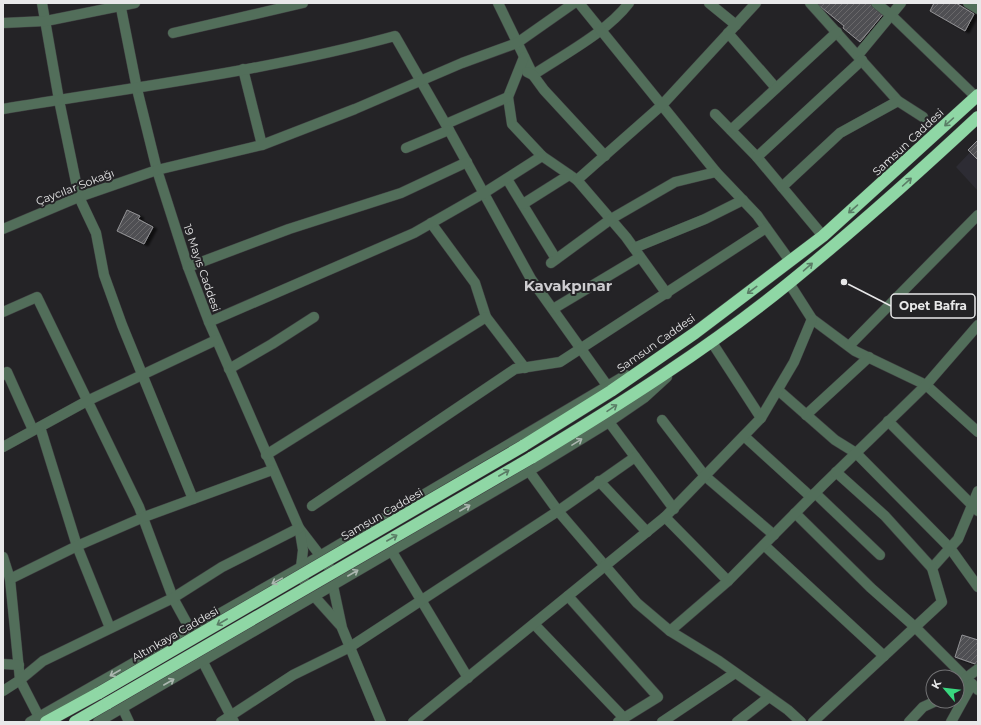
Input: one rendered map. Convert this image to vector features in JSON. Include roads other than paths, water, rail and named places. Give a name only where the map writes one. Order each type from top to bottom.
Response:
[{"type":"highway","name":"Samsun Caddesi","points":[[316,568],[523,446],[609,388],[661,356],[822,236],[977,96]]},
{"type":"highway","points":[[75,722],[531,458],[604,414],[711,341],[789,283],[885,202],[978,117]]},
{"type":"highway","name":"Altınkaya Caddesi","points":[[38,720],[99,693],[316,568]]},
{"type":"street","points":[[42,3],[59,100],[79,197],[96,233],[104,275],[142,376],[193,499]]},
{"type":"street","points":[[3,24],[46,21],[135,3]]},
{"type":"street","points":[[173,33],[303,3]]},
{"type":"street","points":[[498,3],[533,75],[544,90],[605,156]]},
{"type":"street","name":"Çaycılar Sokağı","points":[[3,228],[79,197],[157,170],[262,146],[517,43],[574,3]]},
{"type":"street","points":[[579,3],[716,172],[743,200],[766,228],[790,261]]},
{"type":"street","points":[[533,75],[600,30],[622,12],[629,3]]},
{"type":"street","points":[[709,3],[736,25]]},
{"type":"street","points":[[523,204],[573,177],[605,156],[662,106],[756,3]]},
{"type":"street","points":[[876,3],[891,15],[977,96]]},
{"type":"street","points":[[757,157],[860,58],[901,3]]},
{"type":"street","points":[[968,3],[978,9]]},
{"type":"street","points":[[812,4],[898,100],[923,118]]},
{"type":"street","name":"19 Mayıs Caddesi","points":[[120,5],[137,89],[157,170],[188,267],[216,340],[272,470],[299,528],[310,544],[322,555],[329,567],[334,584],[335,598],[342,628]]},
{"type":"street","points":[[731,130],[837,32]]},
{"type":"street","points":[[728,34],[776,88]]},
{"type":"street","points":[[3,109],[137,89],[353,48],[395,36],[448,127],[531,279],[609,388],[322,555],[190,629],[38,720],[20,680],[14,621],[3,557]]},
{"type":"street","points":[[524,57],[508,96],[512,124],[542,156],[573,177],[611,219],[637,252],[666,294]]},
{"type":"street","points":[[243,69],[262,146]]},
{"type":"street","points":[[519,69],[533,75]]},
{"type":"street","points":[[406,148],[508,96]]},
{"type":"street","points":[[782,187],[840,133],[898,100]]},
{"type":"street","points":[[715,114],[757,157],[822,236]]},
{"type":"street","points":[[209,322],[414,233],[484,193],[542,156]]},
{"type":"street","points":[[188,267],[289,228],[401,193],[467,162]]},
{"type":"street","points":[[507,178],[523,204],[553,261],[611,219],[675,182],[716,172]]},
{"type":"street","points":[[553,309],[637,252],[743,200]]},
{"type":"street","points":[[849,346],[978,215]]},
{"type":"street","points":[[432,223],[475,283],[486,317],[525,368]]},
{"type":"street","points":[[312,506],[515,369],[560,362],[766,228]]},
{"type":"street","points":[[789,283],[812,319],[849,346],[926,385],[978,432]]},
{"type":"street","points":[[3,312],[38,297],[144,517],[173,598],[190,629]]},
{"type":"street","points":[[229,369],[314,317]]},
{"type":"street","points":[[266,455],[486,317]]},
{"type":"street","points":[[413,722],[674,509],[761,418],[794,362],[812,319]]},
{"type":"street","points":[[670,631],[728,581],[836,472],[926,385],[978,325]]},
{"type":"street","points":[[3,447],[87,401],[216,340]]},
{"type":"street","points":[[711,341],[761,418]]},
{"type":"street","points":[[98,722],[123,709],[391,550],[529,471],[609,422],[644,398],[692,354]]},
{"type":"street","points":[[806,415],[869,357]]},
{"type":"street","points":[[3,375],[7,372],[37,429],[77,546],[110,628]]},
{"type":"street","points":[[778,390],[835,440],[856,453],[950,548],[978,587]]},
{"type":"street","points":[[662,420],[705,476],[774,535]]},
{"type":"street","points":[[888,421],[975,508]]},
{"type":"street","points":[[609,422],[674,509]]},
{"type":"street","points":[[744,436],[880,555]]},
{"type":"street","points":[[221,722],[233,719],[293,675],[350,648],[635,457]]},
{"type":"street","points":[[6,573],[77,546],[144,517],[272,470]]},
{"type":"street","points":[[529,471],[558,510],[637,603],[670,631],[735,673],[801,722]]},
{"type":"street","points":[[813,722],[942,602],[932,568],[885,516],[836,472]]},
{"type":"street","points":[[599,481],[647,532]]},
{"type":"street","points":[[932,568],[958,539],[975,508],[978,491]]},
{"type":"street","points":[[795,513],[871,588],[915,627],[972,684]]},
{"type":"street","points":[[665,517],[728,581]]},
{"type":"street","points":[[3,691],[20,680],[43,661],[173,598],[222,567],[299,528]]},
{"type":"street","name":"19 Mayıs Caddesi","points":[[299,528],[303,550],[301,567],[304,581],[314,596]]},
{"type":"street","points":[[764,545],[884,656]]},
{"type":"street","points":[[391,550],[468,678]]},
{"type":"street","points":[[314,596],[342,628],[378,721]]},
{"type":"street","points":[[534,624],[621,720],[658,697],[568,596]]},
{"type":"street","points":[[3,622],[14,621]]},
{"type":"street","points":[[203,662],[233,719]]},
{"type":"street","points":[[3,664],[19,665]]},
{"type":"street","points":[[951,722],[972,684],[978,669]]},
{"type":"street","points":[[662,722],[735,673]]},
{"type":"street","points":[[737,722],[769,697]]},
{"type":"street","points":[[908,722],[925,706]]},
{"type":"street","points":[[123,709],[129,722]]},
{"type":"place","name":"Opet Bafra","points":[[844,282]]},
{"type":"district","name":"Kavakpınar","points":[[568,286]]}]
